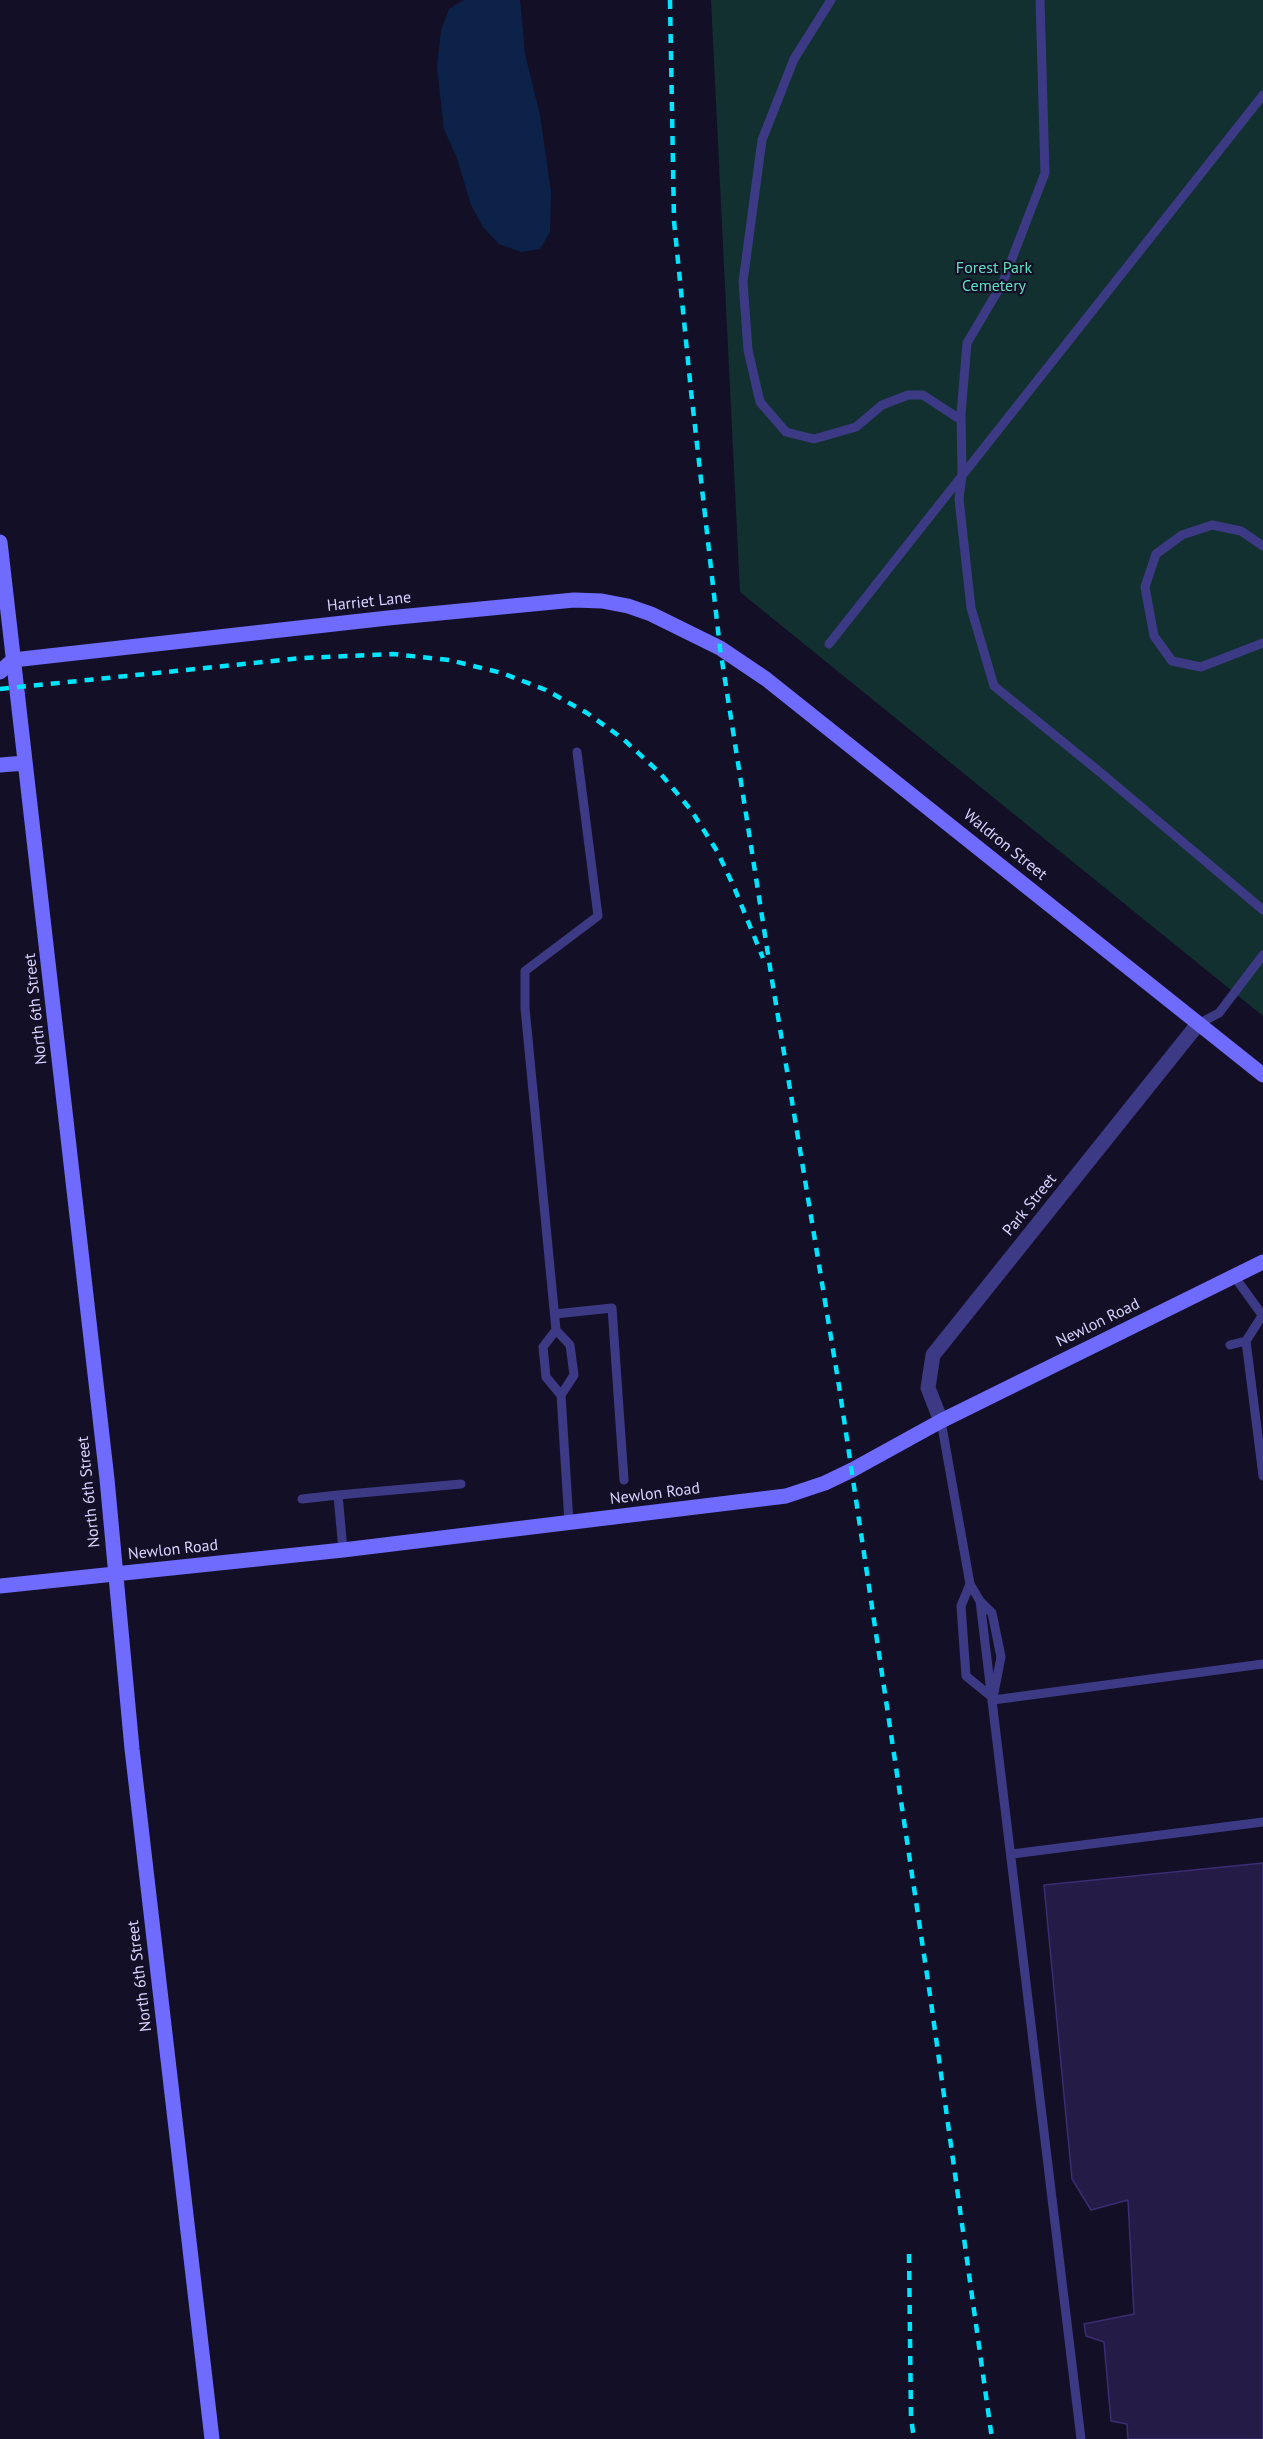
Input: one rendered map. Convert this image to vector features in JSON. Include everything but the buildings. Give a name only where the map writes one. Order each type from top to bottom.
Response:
[{"type":"street","name":"North 6th Street","points":[[0,542],[104,1455],[135,1772],[212,2439]]},
{"type":"street","name":"Harriet Lane","points":[[14,660],[376,619],[588,600],[628,606],[643,611],[720,648]]},
{"type":"street","name":"Waldron Street","points":[[720,648],[766,679],[840,736],[1263,1075]]},
{"type":"street","points":[[0,672],[14,660]]},
{"type":"street","points":[[0,765],[25,762]]},
{"type":"street","name":"Park Street","points":[[940,1421],[928,1388],[933,1355],[1198,1024]]},
{"type":"street","name":"Newlon Road","points":[[0,1586],[343,1550],[786,1496],[825,1483],[852,1470],[940,1421],[1263,1262]]},
{"type":"lane","points":[[831,0],[794,59],[762,140],[743,282],[748,350],[760,402],[786,432],[814,440],[856,427],[882,405],[908,395],[923,395],[961,420]]},
{"type":"lane","points":[[1040,0],[1045,172],[1003,282],[968,343],[961,420],[962,475],[959,499],[971,608],[994,686],[1101,772],[1263,910]]},
{"type":"lane","points":[[829,644],[1263,95]]},
{"type":"lane","points":[[1263,546],[1241,531],[1212,525],[1182,535],[1156,554],[1145,587],[1154,636],[1172,661],[1201,667],[1263,643]]},
{"type":"lane","points":[[561,1395],[574,1375],[570,1345],[556,1330],[525,1008],[525,972],[598,916],[577,752]]},
{"type":"lane","points":[[1198,1024],[1219,1013],[1263,955]]},
{"type":"lane","points":[[1234,1276],[1263,1316],[1246,1341],[1263,1476]]},
{"type":"lane","points":[[555,1314],[612,1308],[624,1480]]},
{"type":"lane","points":[[556,1330],[543,1347],[546,1377],[561,1395],[569,1523]]},
{"type":"lane","points":[[1230,1345],[1246,1341]]},
{"type":"lane","points":[[940,1421],[970,1584],[980,1601],[1081,2439]]},
{"type":"lane","points":[[302,1499],[461,1484]]},
{"type":"lane","points":[[338,1495],[343,1550]]},
{"type":"lane","points":[[970,1584],[961,1606],[966,1676],[993,1699],[1263,1664]]},
{"type":"lane","points":[[1012,1854],[1263,1822]]},
{"type":"green space","name":"Forest Park Cemetery","points":[[711,0],[1263,0],[1263,1016],[740,592]]},
{"type":"water","points":[[464,0],[520,0],[525,54],[540,115],[551,192],[550,232],[540,249],[521,252],[499,244],[483,227],[471,205],[457,158],[444,129],[437,67],[441,31],[449,9]]},
{"type":"railway","points":[[670,0],[674,221],[720,648],[839,1386],[930,1995],[992,2439]]},
{"type":"railway","points":[[0,689],[302,658],[393,654],[449,660],[502,673],[546,690],[587,713],[622,738],[660,773],[691,810],[717,851],[763,958]]},
{"type":"railway","points":[[909,2254],[911,2418],[914,2439]]}]
